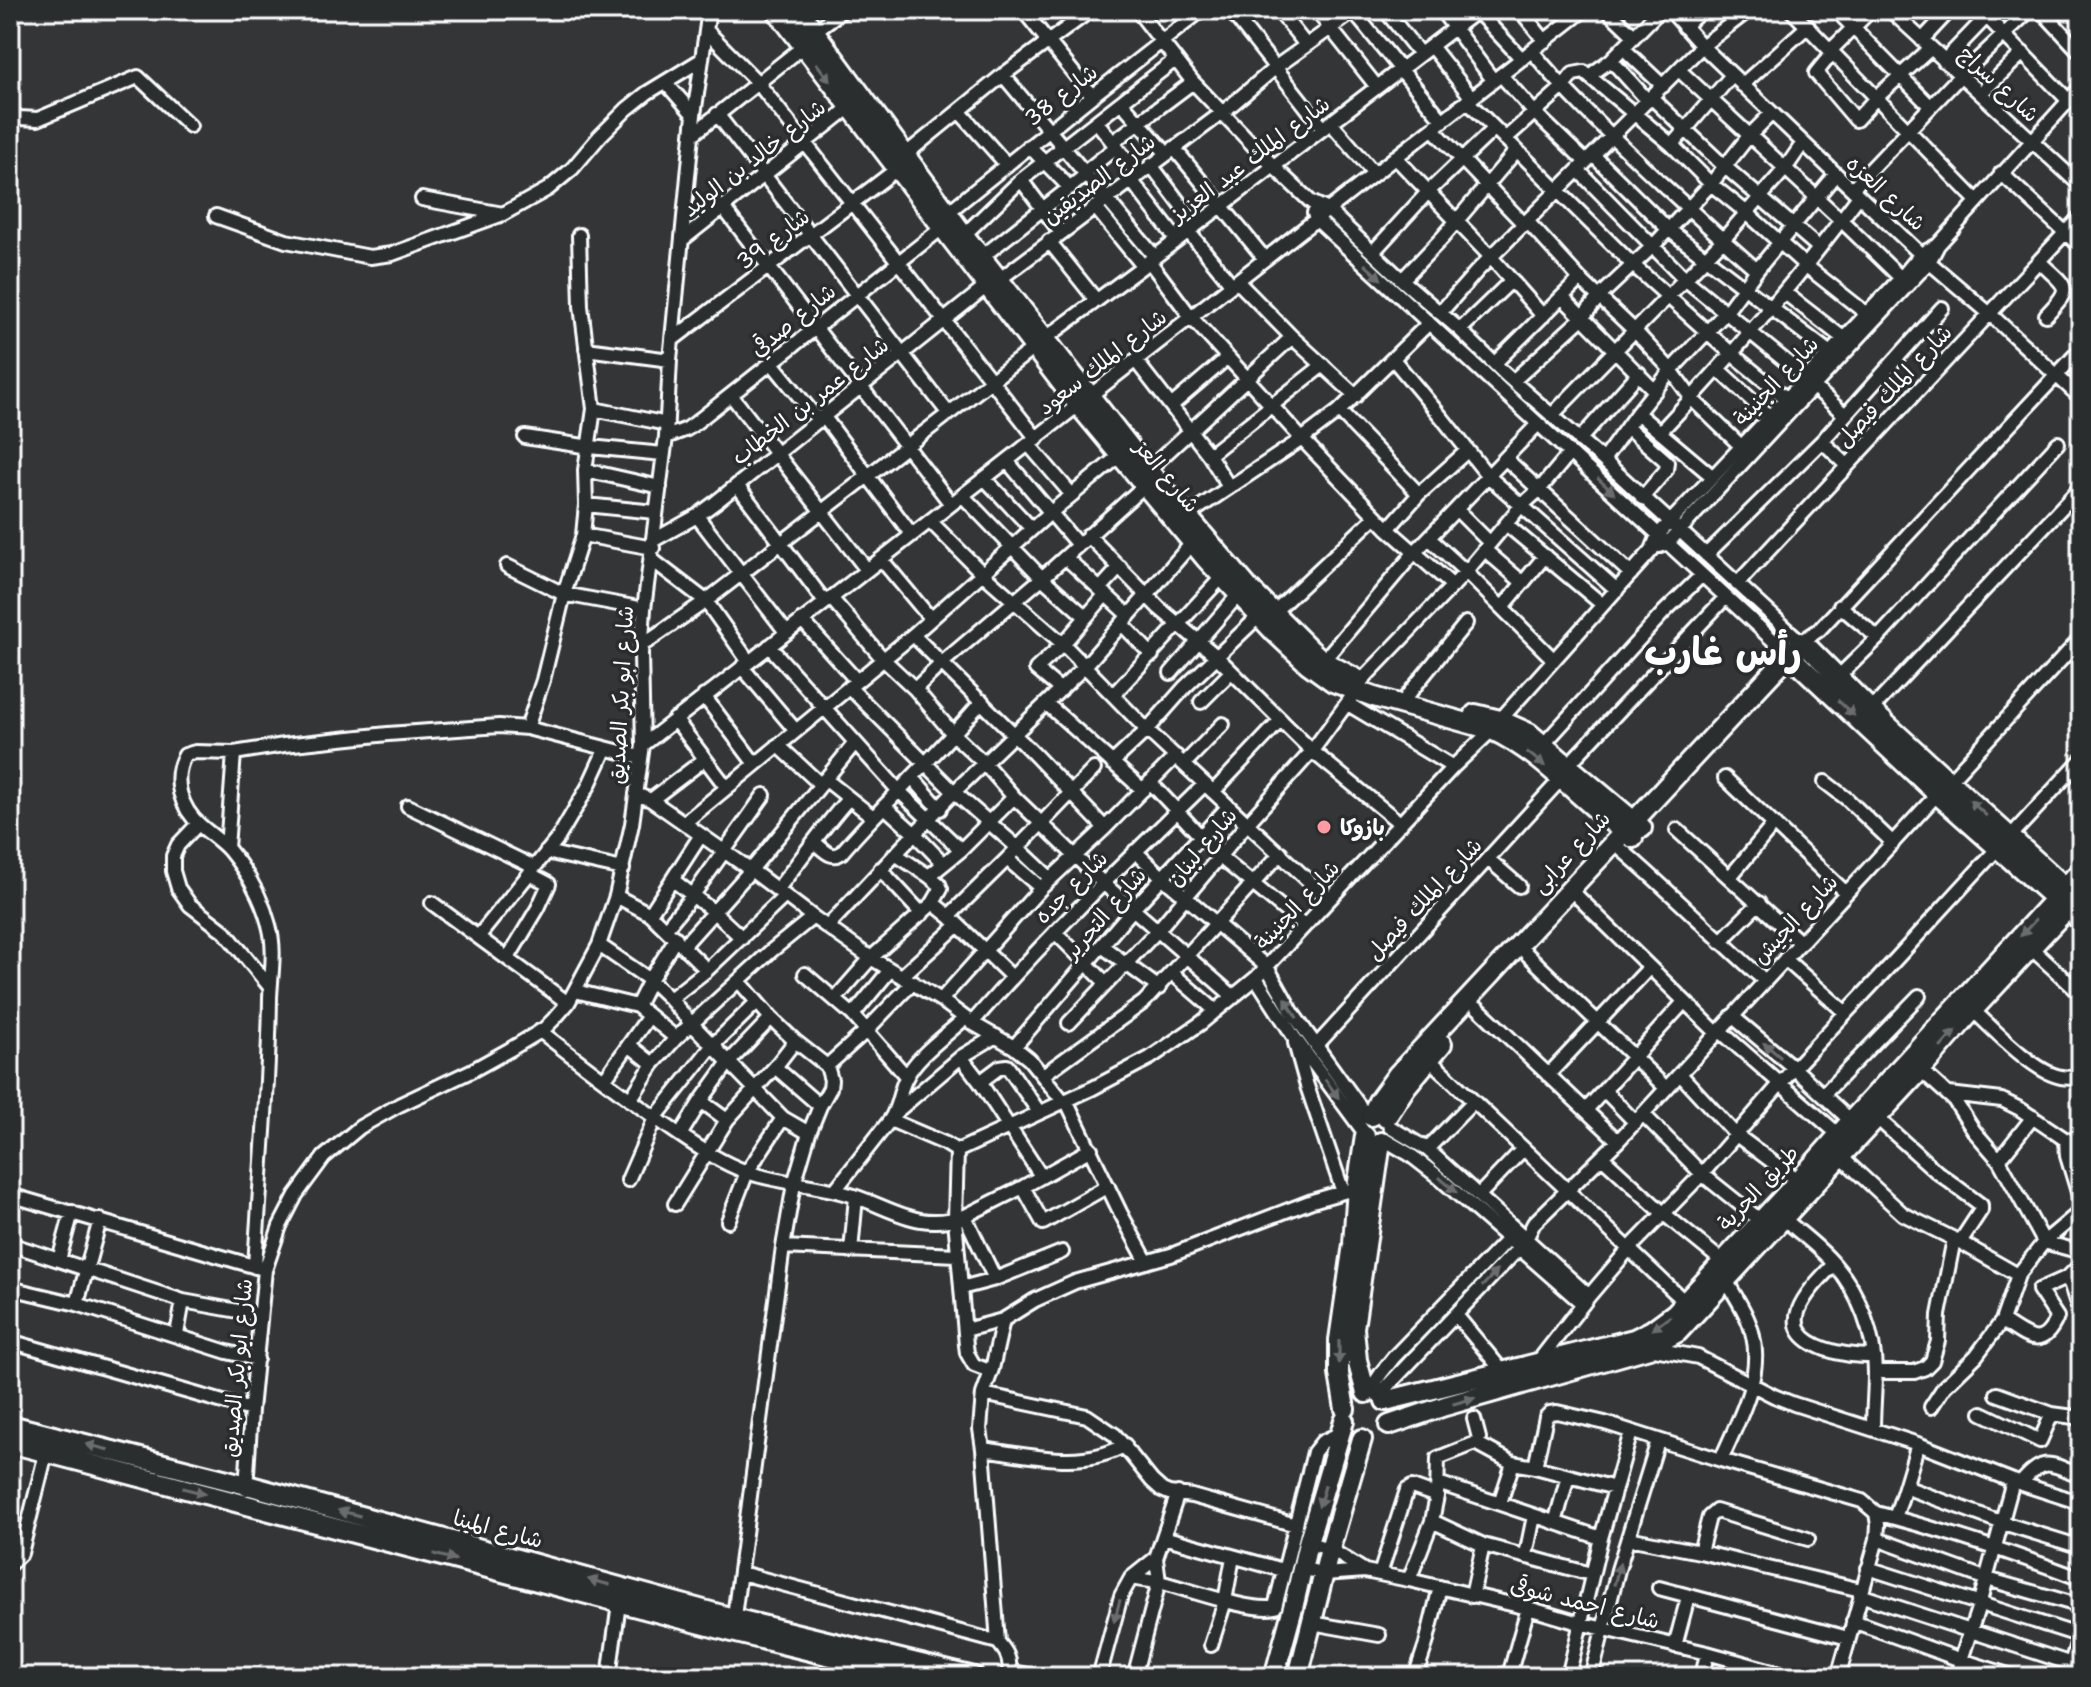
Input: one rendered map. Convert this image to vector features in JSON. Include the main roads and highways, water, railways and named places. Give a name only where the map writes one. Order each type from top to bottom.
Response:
[{"type":"main road","name":"شارع العز","points":[[776,10],[810,39],[944,220],[1146,478],[1192,543],[1239,594],[1323,661],[1355,692],[1407,696],[1496,725],[1522,747],[1565,772]]},
{"type":"main road","name":"شارع العز","points":[[799,10],[810,39],[850,107],[901,162]]},
{"type":"main road","name":"شارع العز","points":[[944,220],[964,235],[983,256],[993,283]]},
{"type":"main road","name":"شارع العز","points":[[1085,401],[1119,456],[1188,515],[1248,587],[1266,614],[1317,671],[1355,692],[1522,729],[1543,745],[1565,772],[1630,834]]},
{"type":"main road","points":[[1799,652],[1837,678],[1944,788]]},
{"type":"main road","points":[[1799,652],[1944,788],[2069,897]]},
{"type":"main road","name":"شارع عرابى","points":[[1374,1396],[1357,1360],[1354,1328],[1378,1101],[1397,1075],[1630,834],[1799,652]]},
{"type":"main road","name":"شارع عرابى","points":[[1343,1421],[1339,1340],[1355,1221],[1350,1190],[1376,1128],[1429,1059],[1578,897],[1630,834]]},
{"type":"main road","name":"طريق الحرية","points":[[1389,1425],[1649,1348],[1678,1332],[2031,948],[2069,897],[2081,870]]},
{"type":"main road","name":"طريق الحرية","points":[[1374,1396],[1504,1373],[1634,1339],[1663,1323],[1851,1121],[2069,897]]},
{"type":"main road","points":[[1274,1677],[1308,1543],[1343,1421],[1353,1397],[1374,1396],[1390,1411],[1389,1425],[1376,1438],[1362,1439],[1348,1431],[1343,1421]]},
{"type":"main road","name":"شارع المينا","points":[[10,1425],[247,1485],[732,1625],[912,1673],[974,1677]]},
{"type":"main road","points":[[1298,1677],[1362,1439]]},
{"type":"main road","name":"شارع المينا","points":[[10,1443],[619,1603],[732,1625]]},
{"type":"place","name":"بازوكا","points":[[1324,827]]},
{"type":"district","name":"رأس غارب","points":[[1723,651]]}]
